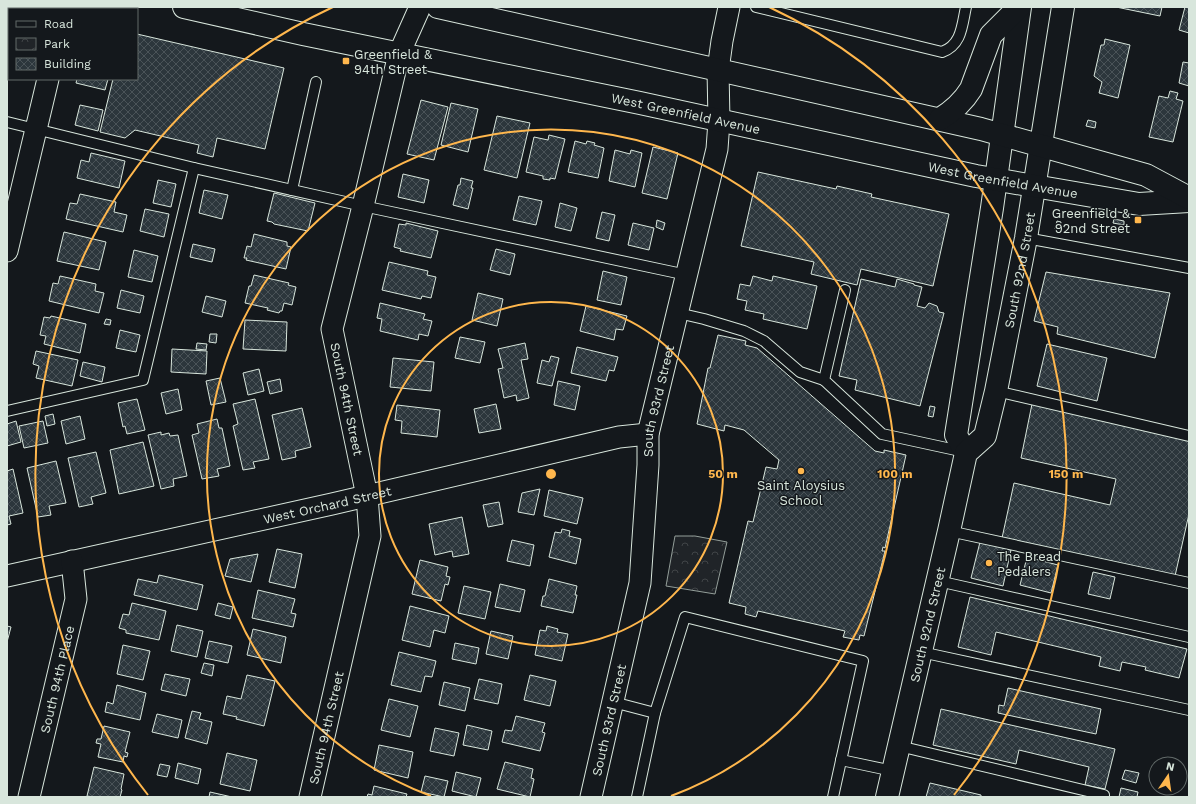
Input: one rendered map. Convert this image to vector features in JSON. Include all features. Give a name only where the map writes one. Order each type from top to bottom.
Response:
[{"type":"main road","name":"West Greenfield Avenue","points":[[184,7],[399,54],[996,179],[1140,204],[1189,201]]},
{"type":"main road","points":[[438,7],[940,119],[1146,175],[1189,198]]},
{"type":"main road","points":[[940,119],[953,111],[966,97],[971,89],[991,35],[1019,7]]},
{"type":"main road","points":[[966,453],[956,435],[996,179],[1019,7]]},
{"type":"main road","name":"South 92nd Street","points":[[887,797],[950,532],[966,453],[985,436],[996,391],[1026,238],[1063,7]]},
{"type":"street","name":"South 94th Street","points":[[310,797],[370,536],[367,496],[332,329],[399,54],[420,7]]},
{"type":"street","name":"South 93rd Street","points":[[591,797],[640,583],[648,465],[648,434],[717,149],[719,121],[718,70],[729,7]]},
{"type":"street","points":[[7,251],[48,80]]},
{"type":"street","name":"West Orchard Street","points":[[7,576],[367,496],[619,437],[648,434]]},
{"type":"street","name":"South 94th Place","points":[[29,797],[76,599],[72,561]]},
{"type":"lane","points":[[756,7],[768,8],[942,52],[950,49],[956,42],[961,32],[966,7]]},
{"type":"lane","points":[[292,190],[316,82]]},
{"type":"lane","points":[[7,122],[194,168],[363,206],[687,274]]},
{"type":"lane","points":[[7,411],[143,380],[194,168]]},
{"type":"lane","points":[[1026,238],[1189,268]]},
{"type":"lane","points":[[824,380],[845,290]]},
{"type":"lane","points":[[678,313],[744,331],[764,341],[800,372],[824,380],[882,434],[966,453]]},
{"type":"lane","points":[[996,391],[1189,436]]},
{"type":"lane","points":[[950,532],[1189,583]]},
{"type":"lane","points":[[938,581],[1189,636]]},
{"type":"lane","points":[[637,797],[655,713],[685,617],[863,662],[833,797]]},
{"type":"lane","points":[[921,652],[1189,710]]},
{"type":"lane","points":[[613,702],[655,713]]},
{"type":"lane","points":[[899,746],[1104,795]]},
{"type":"lane","points":[[841,760],[893,771]]},
{"type":"green space","points":[[675,536],[695,536],[727,542],[715,594],[666,586]]},
{"type":"building","points":[[7,7],[29,7],[8,8],[7,51]]},
{"type":"building","points":[[1116,7],[1162,7],[1160,16]]},
{"type":"building","points":[[1185,7],[1189,8],[1189,33],[1179,30]]},
{"type":"building","points":[[138,34],[284,68],[265,149],[217,138],[213,157],[197,153],[199,145],[135,130],[125,138],[100,132],[113,80],[138,80]]},
{"type":"building","points":[[1105,39],[1130,45],[1118,98],[1099,93],[1102,82],[1094,76],[1101,45],[1104,45]]},
{"type":"building","points":[[1183,62],[1189,63],[1189,86],[1179,83]]},
{"type":"building","points":[[77,80],[108,80],[105,90],[76,83]]},
{"type":"building","points":[[1170,91],[1178,93],[1176,99],[1183,101],[1173,142],[1149,137],[1159,96],[1168,98]]},
{"type":"building","points":[[421,100],[448,107],[434,160],[407,154]]},
{"type":"building","points":[[451,103],[478,109],[468,152],[441,145]]},
{"type":"building","points":[[80,105],[103,110],[98,131],[75,125]]},
{"type":"building","points":[[497,116],[530,123],[517,178],[484,170]]},
{"type":"building","points":[[1088,120],[1096,122],[1095,128],[1086,126]]},
{"type":"building","points":[[549,135],[565,139],[555,179],[550,178],[550,180],[543,179],[543,176],[526,172],[534,137],[548,140]]},
{"type":"building","points":[[575,141],[586,144],[587,141],[604,148],[598,178],[568,172]]},
{"type":"building","points":[[653,147],[678,153],[667,199],[642,193]]},
{"type":"building","points":[[615,150],[630,154],[631,150],[642,153],[635,187],[609,181]]},
{"type":"building","points":[[91,153],[125,161],[119,188],[77,178],[81,160],[89,162]]},
{"type":"building","points":[[758,172],[836,189],[837,186],[872,194],[871,197],[949,214],[933,286],[861,269],[857,285],[811,274],[814,262],[741,246]]},
{"type":"building","points":[[403,174],[429,180],[424,203],[398,197]]},
{"type":"building","points":[[461,178],[473,181],[471,188],[473,188],[468,209],[453,205]]},
{"type":"building","points":[[158,180],[176,184],[171,207],[153,203]]},
{"type":"building","points":[[204,190],[228,195],[222,219],[199,213]]},
{"type":"building","points":[[274,193],[315,203],[308,231],[274,224],[267,221]]},
{"type":"building","points":[[80,194],[116,202],[114,212],[127,215],[123,232],[66,219],[70,203],[77,204]]},
{"type":"building","points":[[519,196],[542,201],[536,225],[513,220]]},
{"type":"building","points":[[560,203],[577,208],[571,231],[555,227]]},
{"type":"building","points":[[145,209],[169,214],[164,237],[140,231]]},
{"type":"building","points":[[602,212],[615,215],[609,241],[596,238]]},
{"type":"building","points":[[1114,219],[1124,221],[1124,225],[1113,223]]},
{"type":"building","points":[[657,220],[665,223],[663,230],[656,227]]},
{"type":"building","points":[[1057,221],[1061,222],[1059,230],[1055,229]]},
{"type":"building","points":[[406,223],[438,231],[431,258],[400,251],[401,249],[394,247],[399,224],[406,225]]},
{"type":"building","points":[[633,223],[654,228],[649,250],[628,245]]},
{"type":"building","points":[[64,232],[106,242],[99,270],[57,261]]},
{"type":"building","points":[[254,234],[287,242],[287,246],[291,247],[286,269],[246,260],[247,258],[244,258],[247,246],[251,247]]},
{"type":"building","points":[[193,244],[215,249],[212,262],[190,257]]},
{"type":"building","points":[[496,249],[515,254],[510,275],[490,270]]},
{"type":"building","points":[[134,250],[158,256],[152,282],[128,277]]},
{"type":"building","points":[[389,262],[428,271],[427,275],[436,277],[431,298],[422,296],[421,299],[382,290]]},
{"type":"building","points":[[603,271],[627,277],[621,305],[597,300]]},
{"type":"building","points":[[1046,272],[1170,293],[1155,358],[1057,334],[1058,327],[1034,321]]},
{"type":"building","points":[[254,275],[289,283],[288,285],[296,287],[292,305],[284,303],[282,311],[279,313],[267,310],[268,308],[245,303],[249,286],[251,286]]},
{"type":"building","points":[[60,276],[96,284],[95,291],[104,293],[99,313],[49,301],[53,283],[58,284]]},
{"type":"building","points":[[753,276],[772,281],[773,276],[817,286],[807,329],[763,319],[764,314],[745,310],[747,301],[737,299],[740,284],[750,286]]},
{"type":"building","points":[[861,279],[895,287],[897,279],[922,287],[917,306],[925,308],[929,303],[937,306],[939,312],[944,313],[920,406],[855,390],[857,380],[839,376]]},
{"type":"building","points":[[121,290],[144,296],[140,313],[117,308]]},
{"type":"building","points":[[478,293],[503,299],[497,326],[472,320]]},
{"type":"building","points":[[206,296],[226,301],[222,317],[202,312]]},
{"type":"building","points":[[380,303],[425,314],[423,319],[432,321],[428,336],[419,334],[418,340],[380,331],[382,319],[377,318]]},
{"type":"building","points":[[586,306],[627,316],[623,330],[616,329],[614,340],[580,331]]},
{"type":"building","points":[[51,316],[86,324],[80,353],[44,344],[46,336],[40,335],[44,317],[50,318]]},
{"type":"building","points":[[106,319],[111,320],[110,325],[104,324]]},
{"type":"building","points":[[245,320],[287,322],[286,351],[243,349]]},
{"type":"building","points":[[120,330],[140,335],[136,352],[116,348]]},
{"type":"building","points":[[210,334],[217,334],[216,343],[209,342]]},
{"type":"building","points":[[718,335],[746,341],[745,345],[757,348],[875,451],[884,453],[884,450],[906,455],[885,548],[883,547],[882,551],[885,551],[864,636],[860,635],[859,640],[843,637],[845,631],[758,611],[756,617],[745,614],[746,607],[729,603],[748,521],[753,522],[766,467],[777,469],[779,460],[744,430],[725,425],[724,431],[697,424],[708,368],[710,368]]},
{"type":"building","points":[[460,337],[485,342],[480,363],[455,358]]},
{"type":"building","points":[[197,343],[207,344],[206,350],[196,349]]},
{"type":"building","points":[[525,343],[528,359],[521,360],[529,398],[517,401],[516,395],[504,398],[498,369],[503,368],[498,349]]},
{"type":"building","points":[[1047,344],[1107,358],[1097,401],[1037,386]]},
{"type":"building","points":[[577,347],[618,357],[614,371],[609,370],[606,381],[571,373]]},
{"type":"building","points":[[172,349],[207,351],[206,374],[171,372]]},
{"type":"building","points":[[36,351],[78,360],[72,386],[36,378],[39,366],[33,364]]},
{"type":"building","points":[[551,356],[559,358],[552,386],[537,383],[542,360],[549,362]]},
{"type":"building","points":[[393,358],[434,362],[431,391],[390,387]]},
{"type":"building","points":[[83,362],[105,367],[102,382],[80,376]]},
{"type":"building","points":[[259,369],[264,391],[248,395],[243,373]]},
{"type":"building","points":[[220,378],[226,402],[211,405],[206,381]]},
{"type":"building","points":[[280,379],[282,391],[270,394],[267,382]]},
{"type":"building","points":[[558,381],[580,386],[575,410],[554,405]]},
{"type":"building","points":[[178,389],[182,410],[166,414],[161,393]]},
{"type":"building","points":[[137,399],[145,430],[127,434],[125,426],[123,427],[118,403]]},
{"type":"building","points":[[255,399],[269,459],[253,462],[255,468],[243,470],[233,426],[238,424],[233,404]]},
{"type":"building","points":[[496,404],[501,429],[479,433],[474,409]]},
{"type":"building","points":[[1032,404],[1189,439],[1189,514],[1175,576],[1002,538],[1014,483],[1110,505],[1116,479],[1021,458]]},
{"type":"building","points":[[397,405],[440,410],[437,437],[401,433],[402,421],[395,420]]},
{"type":"building","points":[[930,406],[935,407],[933,417],[928,416]]},
{"type":"building","points":[[302,408],[311,447],[295,451],[296,457],[282,460],[272,415]]},
{"type":"building","points":[[53,414],[55,424],[47,426],[45,416]]},
{"type":"building","points":[[80,416],[85,439],[66,444],[61,421]]},
{"type":"building","points":[[217,419],[219,428],[222,428],[230,466],[217,469],[219,476],[202,479],[192,435],[199,433],[197,424]]},
{"type":"building","points":[[16,421],[21,442],[7,446],[7,424]]},
{"type":"building","points":[[43,421],[48,443],[24,448],[19,426]]},
{"type":"building","points":[[161,432],[161,435],[169,433],[170,436],[178,435],[187,476],[173,479],[174,486],[161,489],[148,435]]},
{"type":"building","points":[[143,442],[154,486],[119,494],[110,450]]},
{"type":"building","points":[[96,452],[106,493],[91,497],[93,504],[79,507],[68,458]]},
{"type":"building","points":[[56,461],[66,503],[49,506],[51,515],[38,517],[27,468]]},
{"type":"building","points":[[13,469],[23,513],[9,516],[11,524],[7,525],[7,471]]},
{"type":"building","points":[[540,489],[534,515],[518,512],[522,493]]},
{"type":"building","points":[[549,490],[583,498],[577,524],[544,516]]},
{"type":"building","points":[[499,502],[503,524],[488,527],[483,505]]},
{"type":"building","points":[[462,517],[469,554],[453,557],[452,551],[435,555],[429,524]]},
{"type":"building","points":[[562,529],[570,531],[569,536],[581,539],[576,564],[549,557],[555,532],[561,533]]},
{"type":"building","points":[[512,540],[534,545],[530,566],[507,561]]},
{"type":"building","points":[[980,542],[1011,550],[1003,586],[971,578]]},
{"type":"building","points":[[277,549],[302,554],[295,588],[269,582]]},
{"type":"building","points":[[258,554],[251,582],[225,576],[230,559]]},
{"type":"building","points":[[1027,557],[1058,565],[1051,593],[1020,585]]},
{"type":"building","points":[[420,560],[448,567],[446,576],[450,577],[448,585],[445,584],[441,601],[412,594]]},
{"type":"building","points":[[1093,572],[1115,577],[1110,599],[1088,594]]},
{"type":"building","points":[[159,575],[203,585],[197,610],[134,595],[138,579],[157,583]]},
{"type":"building","points":[[549,579],[577,586],[575,595],[577,595],[573,613],[541,606]]},
{"type":"building","points":[[500,584],[525,590],[520,612],[495,607]]},
{"type":"building","points":[[464,586],[491,592],[485,619],[458,613]]},
{"type":"building","points":[[258,590],[295,599],[291,613],[296,614],[293,627],[252,618]]},
{"type":"building","points":[[970,597],[1187,649],[1179,678],[1145,670],[1146,667],[1122,662],[1120,671],[1099,666],[1101,657],[996,632],[991,655],[958,647]]},
{"type":"building","points":[[132,603],[166,611],[159,640],[126,633],[126,630],[119,628],[123,614],[129,615]]},
{"type":"building","points":[[218,603],[233,607],[230,619],[215,615]]},
{"type":"building","points":[[410,606],[449,616],[445,633],[434,630],[430,647],[402,640]]},
{"type":"building","points":[[177,625],[203,631],[197,657],[171,651]]},
{"type":"building","points":[[7,626],[11,627],[7,642]]},
{"type":"building","points":[[547,626],[558,629],[557,632],[568,634],[562,661],[535,655],[540,630],[546,631]]},
{"type":"building","points":[[253,629],[286,637],[281,663],[247,655]]},
{"type":"building","points":[[491,631],[513,636],[508,659],[486,654]]},
{"type":"building","points":[[209,641],[232,646],[228,663],[205,658]]},
{"type":"building","points":[[455,643],[479,648],[476,664],[452,659]]},
{"type":"building","points":[[123,645],[150,651],[143,680],[117,674]]},
{"type":"building","points":[[399,652],[436,661],[432,677],[425,676],[421,692],[391,685]]},
{"type":"building","points":[[204,663],[214,665],[212,676],[201,673]]},
{"type":"building","points":[[165,674],[190,679],[186,696],[161,690]]},
{"type":"building","points":[[247,675],[275,681],[264,726],[223,714],[227,696],[241,699]]},
{"type":"building","points":[[530,675],[556,681],[550,706],[524,700]]},
{"type":"building","points":[[479,679],[502,684],[498,704],[474,699]]},
{"type":"building","points":[[444,682],[470,688],[465,711],[439,705]]},
{"type":"building","points":[[117,685],[146,693],[140,720],[105,712],[107,702],[113,704]]},
{"type":"building","points":[[1008,688],[1101,709],[1096,734],[998,713],[999,705],[1004,706]]},
{"type":"building","points":[[389,699],[418,706],[410,737],[381,730]]},
{"type":"building","points":[[941,709],[1115,749],[1105,789],[1085,785],[1089,767],[1019,750],[1016,764],[933,745]]},
{"type":"building","points":[[192,711],[201,713],[199,719],[212,722],[207,744],[185,738]]},
{"type":"building","points":[[157,714],[182,720],[178,738],[152,732]]},
{"type":"building","points":[[516,716],[545,723],[542,732],[545,733],[540,751],[502,742],[505,730],[512,731]]},
{"type":"building","points":[[467,725],[492,731],[488,750],[463,745]]},
{"type":"building","points":[[104,726],[130,732],[125,752],[128,753],[127,757],[124,756],[123,762],[98,757],[101,744],[96,743],[97,739],[101,739]]},
{"type":"building","points":[[435,728],[459,733],[454,756],[430,751]]},
{"type":"building","points":[[379,745],[413,752],[408,778],[374,770]]},
{"type":"building","points":[[227,753],[257,760],[250,791],[220,784]]},
{"type":"building","points":[[505,762],[533,769],[531,778],[534,779],[530,797],[497,789]]},
{"type":"building","points":[[178,763],[201,769],[198,784],[175,778]]},
{"type":"building","points":[[160,764],[170,766],[167,777],[157,775]]},
{"type":"building","points":[[94,767],[124,774],[120,797],[87,796]]},
{"type":"building","points":[[1125,770],[1139,773],[1136,783],[1122,779]]},
{"type":"building","points":[[456,772],[481,778],[476,797],[452,791]]},
{"type":"building","points":[[425,776],[448,781],[444,797],[421,792]]},
{"type":"building","points":[[930,783],[981,795],[981,797],[926,797]]},
{"type":"building","points":[[374,786],[407,794],[406,797],[367,797],[368,794],[372,795]]},
{"type":"building","points":[[1121,788],[1138,792],[1137,797],[1119,797]]},
{"type":"building","points":[[210,792],[232,797],[209,797]]},
{"type":"place","name":"Greenfield & 94th Street","points":[[346,61]]},
{"type":"place","name":"Greenfield & 92nd Street","points":[[1138,220]]},
{"type":"place","name":"Saint Aloysius School","points":[[801,471]]},
{"type":"place","name":"The Bread Pedalers","points":[[989,563]]}]
